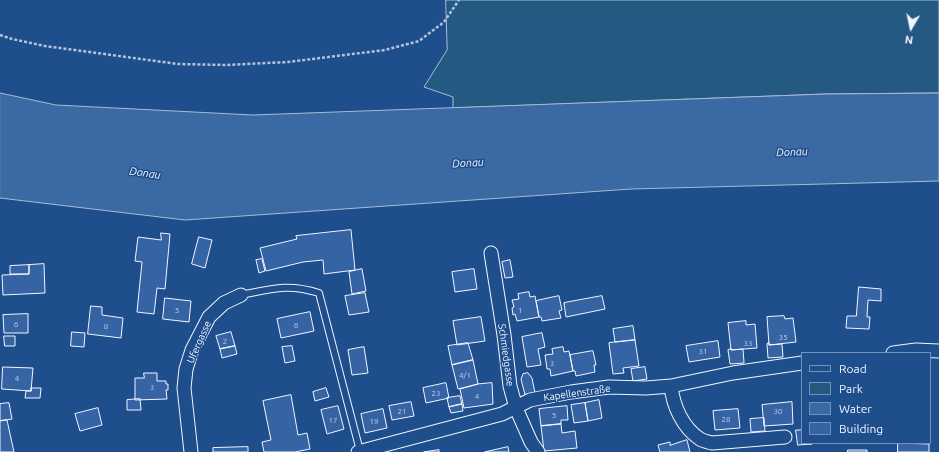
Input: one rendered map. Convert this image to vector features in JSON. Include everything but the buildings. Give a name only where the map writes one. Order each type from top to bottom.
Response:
[{"type":"street","name":"Schmiedgasse","points":[[490,253],[504,335],[510,386],[516,408],[531,442],[538,452]]},
{"type":"street","name":"Ufergasse","points":[[191,452],[184,388],[186,369],[192,350],[209,317],[224,303],[241,295]]},
{"type":"street","points":[[901,352],[916,350],[939,351]]},
{"type":"street","name":"Kapellenstraße","points":[[359,452],[502,414],[530,400],[571,392],[609,387],[646,388],[671,386],[733,373],[801,363]]},
{"type":"street","points":[[671,386],[673,401],[677,411],[690,430],[701,440],[712,443],[785,437]]},
{"type":"lane","points":[[241,295],[281,287],[305,288],[319,293],[359,452]]},
{"type":"path","points":[[0,35],[45,46],[178,64],[227,65],[288,62],[385,50],[419,41],[444,22],[459,0]]},
{"type":"green space","points":[[446,0],[939,0],[939,93],[826,94],[453,108],[453,97],[424,87],[447,50]]},
{"type":"water","name":"Donau","points":[[0,93],[56,105],[253,115],[826,94],[939,93],[939,181],[631,189],[185,220],[0,198]]}]
